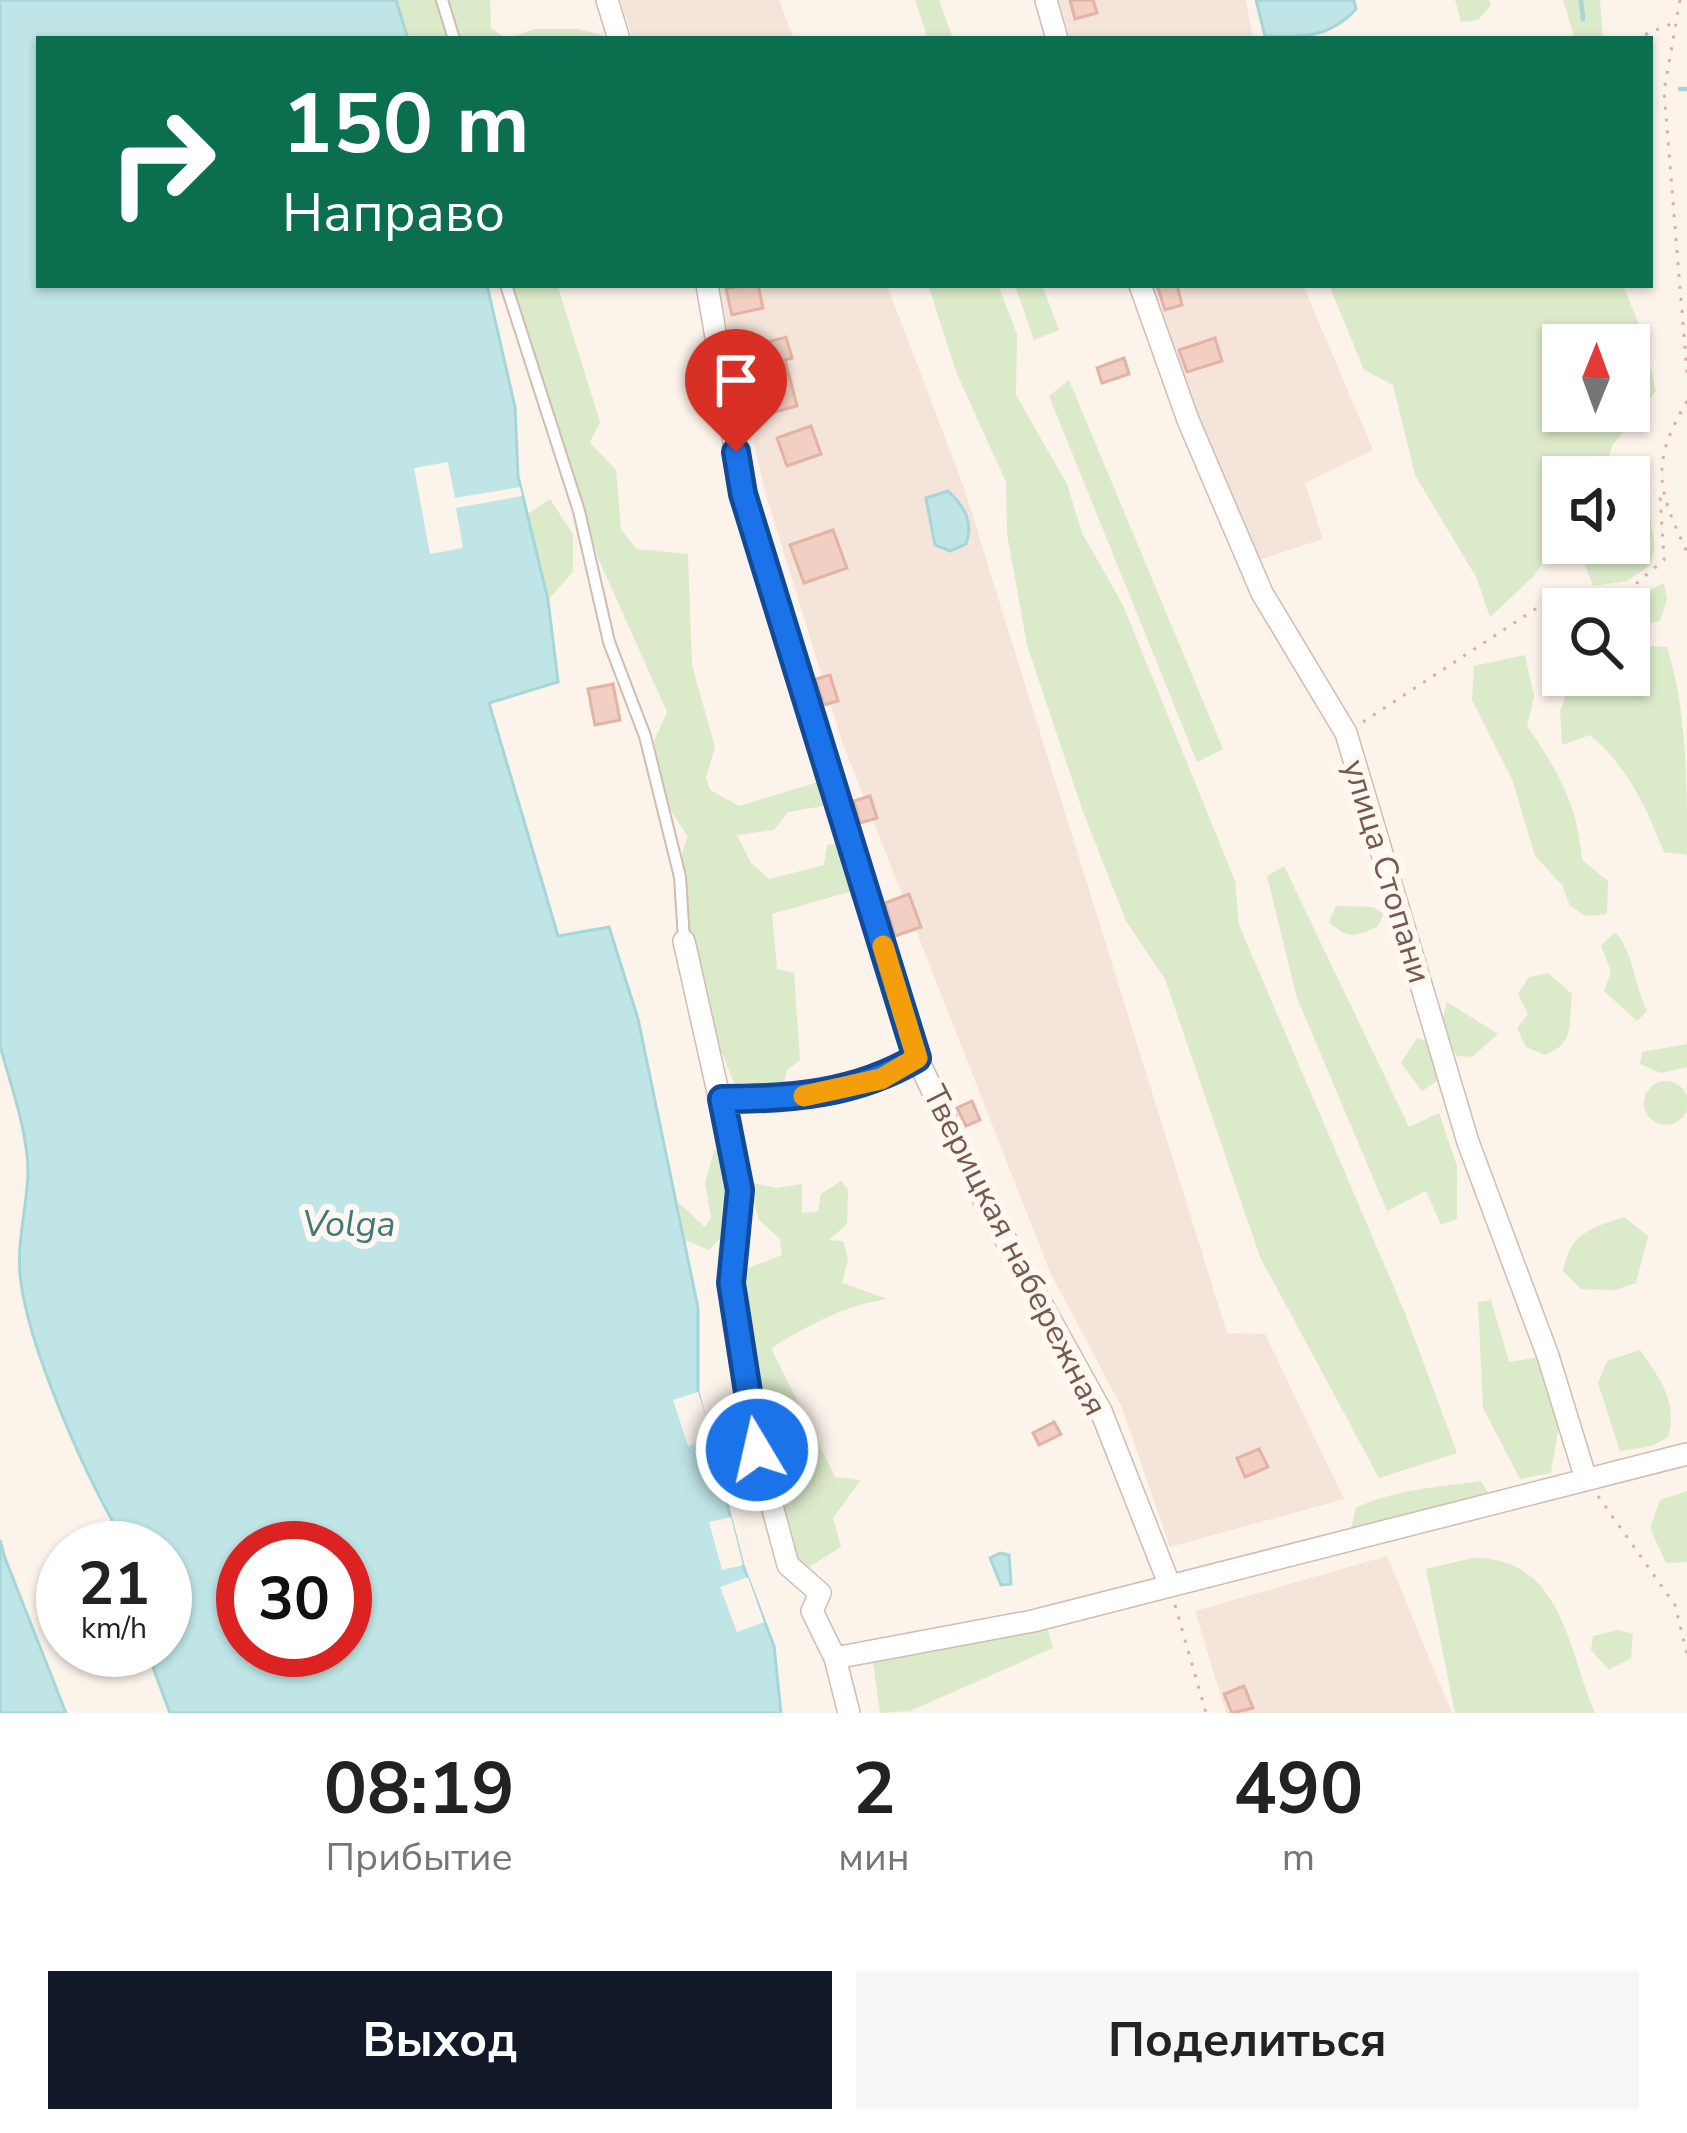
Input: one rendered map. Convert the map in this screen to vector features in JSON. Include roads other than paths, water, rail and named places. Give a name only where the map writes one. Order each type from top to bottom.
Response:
[{"type":"street","points":[[607,0],[618,36]]},
{"type":"street","points":[[1046,0],[1056,36]]},
{"type":"street","name":"Тверицкая набережная","points":[[708,288],[743,494],[917,1058],[986,1204],[1101,1411],[1169,1586]]},
{"type":"street","name":"улица Стопани","points":[[1141,288],[1188,420],[1262,593],[1346,733],[1468,1142],[1547,1355],[1586,1479]]},
{"type":"street","points":[[684,941],[740,1190],[731,1283],[757,1450],[788,1565],[820,1593],[812,1611],[836,1658],[849,1713]]},
{"type":"street","points":[[836,1658],[1033,1621],[1687,1454]]},
{"type":"lane","points":[[442,0],[453,36]]},
{"type":"lane","points":[[507,288],[579,511],[609,642],[645,736],[680,878],[684,941]]},
{"type":"lane","points":[[722,1099],[793,1099],[881,1079],[917,1058]]},
{"type":"water","name":"Volga","points":[[0,0],[396,0],[407,36],[36,36],[36,288],[488,288],[515,407],[518,476],[548,600],[558,682],[489,703],[558,936],[609,927],[638,1019],[698,1308],[698,1392],[743,1565],[774,1646],[781,1713],[170,1713],[157,1677],[192,1677],[192,1521],[112,1521],[79,1454],[47,1376],[25,1303],[19,1262],[27,1186],[25,1141],[0,1046]]},
{"type":"water","points":[[1256,0],[1354,0],[1356,9],[1346,18],[1315,34],[1265,36]]},
{"type":"water","points":[[948,491],[963,509],[969,529],[966,544],[950,551],[935,545],[926,498]]},
{"type":"water","points":[[0,1540],[36,1637],[36,1677],[52,1677],[66,1713],[0,1713]]},
{"type":"water","points":[[1009,1555],[1011,1584],[1001,1585],[990,1558]]},
{"type":"waterway","points":[[1581,0],[1583,19]]},
{"type":"waterway","points":[[1680,89],[1687,89]]}]
